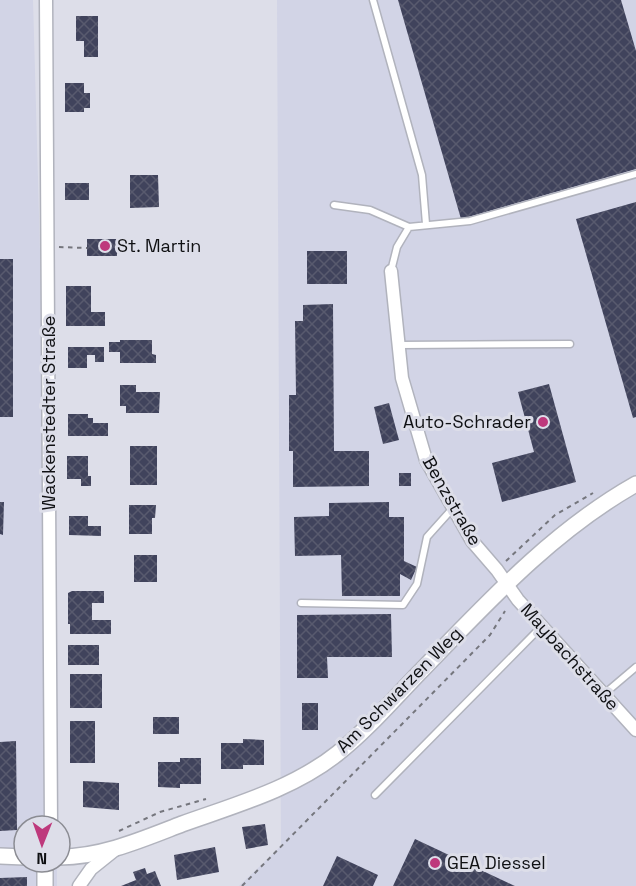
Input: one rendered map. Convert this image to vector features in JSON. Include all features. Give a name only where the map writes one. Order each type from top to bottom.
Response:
[{"type":"street","name":"Wackenstedter Straße","points":[[46,0],[51,814]]},
{"type":"street","name":"Benzstraße","points":[[391,271],[402,378],[426,460],[472,541],[506,583]]},
{"type":"street","name":"Am Schwarzen Weg","points":[[72,857],[116,840],[280,788],[338,753],[380,714],[506,583],[590,514],[636,484]]},
{"type":"street","name":"Maybachstraße","points":[[506,583],[518,600],[636,730]]},
{"type":"street","points":[[79,886],[91,868],[116,840]]},
{"type":"lane","points":[[373,0],[422,175],[426,224]]},
{"type":"lane","points":[[334,205],[370,210],[409,227],[470,221],[636,174]]},
{"type":"lane","points":[[391,271],[397,247],[409,227]]},
{"type":"lane","points":[[398,345],[570,344]]},
{"type":"lane","points":[[302,603],[403,605],[417,584],[427,537],[453,508]]},
{"type":"lane","points":[[375,795],[542,626]]},
{"type":"lane","points":[[603,695],[636,667]]},
{"type":"path","points":[[48,247],[87,248]]},
{"type":"path","points":[[497,570],[555,515],[590,493],[602,492]]},
{"type":"path","points":[[242,886],[490,635],[505,611]]},
{"type":"path","points":[[116,840],[160,812],[215,796]]},
{"type":"shaded area","points":[[0,0],[33,0],[56,814],[12,814],[12,874],[57,874],[57,886],[0,886]]},
{"type":"shaded area","points":[[277,0],[636,0],[636,886],[239,886],[281,846]]},
{"type":"building","points":[[398,0],[621,0],[636,51],[636,169],[461,219]]},
{"type":"building","points":[[76,16],[98,16],[98,57],[84,57],[84,41],[76,41]]},
{"type":"building","points":[[65,83],[84,83],[84,93],[90,93],[90,108],[84,108],[84,112],[65,112]]},
{"type":"building","points":[[130,175],[158,175],[159,207],[130,208]]},
{"type":"building","points":[[65,183],[89,183],[89,200],[65,200]]},
{"type":"building","points":[[636,202],[636,417],[633,418],[576,219]]},
{"type":"building","name":"St. Martin","points":[[87,239],[117,239],[117,244],[122,244],[122,254],[87,256]]},
{"type":"building","points":[[307,251],[347,251],[347,284],[307,284]]},
{"type":"building","points":[[0,259],[13,259],[13,417],[0,417]]},
{"type":"building","points":[[66,286],[91,286],[91,312],[105,312],[105,326],[66,326]]},
{"type":"building","points":[[333,304],[334,451],[369,451],[369,486],[293,487],[293,451],[289,451],[289,395],[296,395],[295,321],[303,321],[303,305]]},
{"type":"building","points":[[120,340],[152,340],[152,354],[156,355],[156,363],[120,363],[120,352],[109,352],[109,342],[120,342]]},
{"type":"building","points":[[68,347],[104,347],[104,362],[95,362],[95,355],[87,355],[87,368],[68,368]]},
{"type":"building","name":"Auto-Schrader","points":[[549,384],[576,482],[502,502],[492,463],[534,452],[518,392]]},
{"type":"building","points":[[120,385],[136,385],[136,392],[160,392],[159,413],[126,413],[126,406],[120,406]]},
{"type":"building","points":[[389,403],[399,440],[383,444],[374,407]]},
{"type":"building","points":[[68,414],[88,414],[88,418],[93,418],[93,423],[108,423],[108,436],[68,436]]},
{"type":"building","points":[[130,446],[157,446],[157,485],[130,485]]},
{"type":"building","points":[[67,456],[88,456],[88,476],[91,476],[91,486],[81,486],[81,479],[67,479]]},
{"type":"building","points":[[399,473],[411,473],[411,486],[399,486]]},
{"type":"building","points":[[0,502],[4,502],[3,535],[0,534]]},
{"type":"building","points":[[389,502],[389,517],[404,517],[404,561],[417,567],[411,580],[400,574],[400,596],[342,596],[341,555],[295,556],[294,517],[329,516],[329,503]]},
{"type":"building","points":[[129,505],[156,505],[155,518],[152,518],[152,534],[129,534]]},
{"type":"building","points":[[69,516],[88,516],[88,526],[101,526],[101,536],[69,535]]},
{"type":"building","points":[[134,555],[157,555],[157,582],[134,582]]},
{"type":"building","points":[[104,591],[104,603],[92,603],[92,620],[111,620],[111,634],[70,634],[68,593]]},
{"type":"building","points":[[391,614],[392,657],[327,657],[328,678],[297,678],[297,615]]},
{"type":"building","points":[[68,645],[99,645],[99,665],[68,665]]},
{"type":"building","points":[[70,674],[102,674],[102,708],[70,708]]},
{"type":"building","points":[[302,703],[318,703],[318,730],[302,730]]},
{"type":"building","points":[[153,717],[179,717],[179,734],[153,734]]},
{"type":"building","points":[[70,721],[95,721],[95,763],[70,763]]},
{"type":"building","points":[[243,739],[264,740],[264,765],[243,765],[243,769],[221,769],[221,743],[243,743]]},
{"type":"building","points":[[16,741],[17,814],[12,814],[12,830],[0,831],[0,742]]},
{"type":"building","points":[[180,758],[201,758],[201,784],[180,784],[180,788],[158,787],[158,762],[180,762]]},
{"type":"building","points":[[83,781],[119,783],[119,810],[83,807]]},
{"type":"building","points":[[265,824],[268,845],[246,849],[242,827]]},
{"type":"building","name":"GEA Diessel","points":[[415,839],[515,886],[393,886]]},
{"type":"building","points":[[215,847],[219,872],[177,880],[174,855]]},
{"type":"building","points":[[337,856],[378,875],[373,886],[323,886]]},
{"type":"building","points":[[145,868],[147,874],[155,871],[161,886],[121,886],[136,880],[133,872]]},
{"type":"building","points":[[27,877],[27,886],[0,886],[0,878]]},
{"type":"place","name":"St. Martin","points":[[105,246]]},
{"type":"place","name":"Auto-Schrader","points":[[543,422]]},
{"type":"place","name":"GEA Diessel","points":[[435,863]]}]
